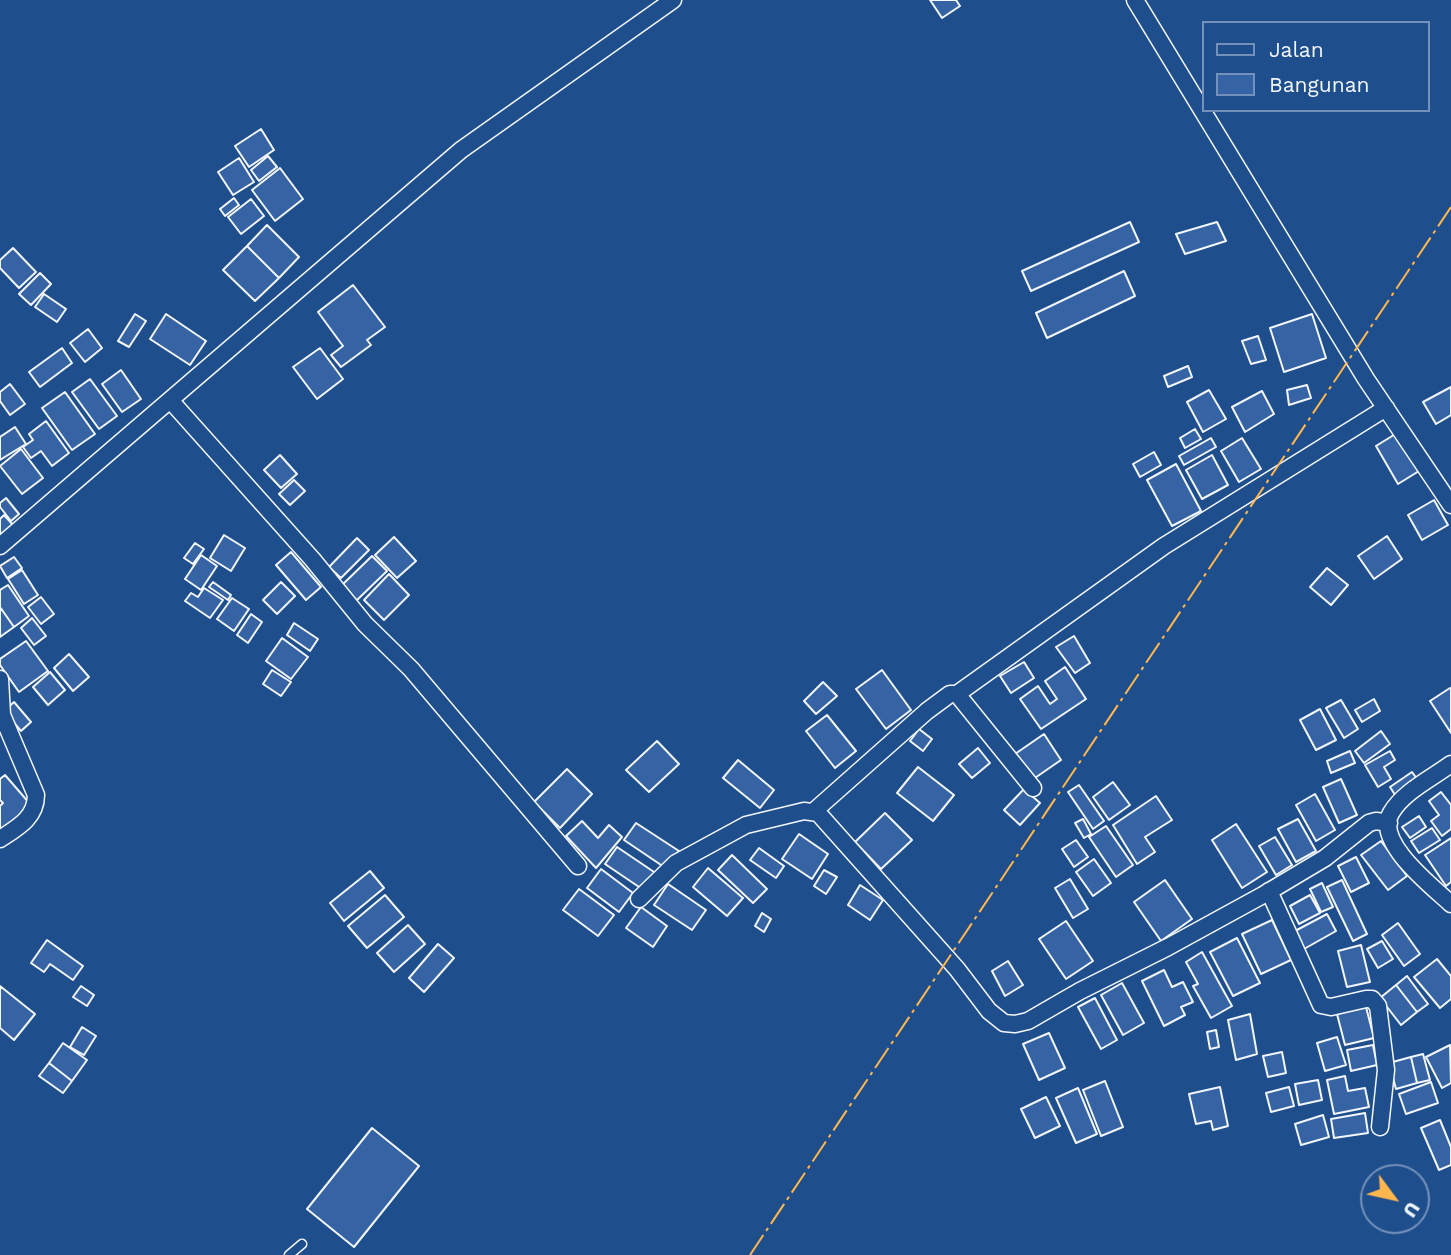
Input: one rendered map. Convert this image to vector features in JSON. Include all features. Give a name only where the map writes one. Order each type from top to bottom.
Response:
[{"type":"street","points":[[0,546],[461,150],[673,0]]},
{"type":"street","points":[[1135,0],[1202,109]]},
{"type":"street","points":[[1204,112],[1386,408],[1451,506]]},
{"type":"street","points":[[170,400],[313,560],[365,624],[411,669],[578,866]]},
{"type":"street","points":[[813,812],[927,710],[950,694],[957,694],[1164,546],[1386,408]]},
{"type":"street","points":[[0,679],[2,715],[36,795],[36,805],[30,816],[0,839]]},
{"type":"street","points":[[957,694],[1033,788]]},
{"type":"street","points":[[1451,764],[1408,795],[1393,810],[1389,822],[1391,835],[1402,859],[1451,904]]},
{"type":"street","points":[[639,899],[676,863],[746,825],[804,811],[818,813],[957,970],[989,1012],[1004,1023],[1015,1024],[1028,1021],[1080,990],[1168,947],[1269,891],[1325,858],[1369,823],[1389,822]]},
{"type":"street","points":[[1269,891],[1321,1005],[1326,1008],[1372,999],[1378,1006],[1386,1070],[1380,1127]]},
{"type":"lane","points":[[289,1255],[302,1244]]},
{"type":"building","points":[[930,0],[956,0],[960,6],[942,18]]},
{"type":"building","points":[[261,129],[274,150],[249,167],[235,146]]},
{"type":"building","points":[[268,156],[277,167],[259,181],[251,170]]},
{"type":"building","points":[[239,158],[254,182],[233,195],[218,172]]},
{"type":"building","points":[[280,168],[303,199],[275,221],[252,190]]},
{"type":"building","points":[[234,198],[239,205],[225,216],[220,209]]},
{"type":"building","points":[[251,199],[264,216],[241,234],[228,217]]},
{"type":"building","points":[[1130,222],[1139,242],[1031,291],[1022,271]]},
{"type":"building","points":[[1217,222],[1226,241],[1185,254],[1176,234]]},
{"type":"building","points":[[267,225],[299,257],[279,278],[247,246]]},
{"type":"building","points":[[247,246],[279,278],[255,301],[223,270]]},
{"type":"building","points":[[13,248],[36,272],[19,288],[0,268],[0,260]]},
{"type":"building","points":[[1124,271],[1135,296],[1047,338],[1036,313]]},
{"type":"building","points":[[40,273],[51,284],[31,305],[19,294]]},
{"type":"building","points":[[353,285],[385,327],[367,340],[371,345],[341,367],[331,355],[343,346],[318,312]]},
{"type":"building","points":[[44,294],[66,309],[57,322],[35,307]]},
{"type":"building","points":[[135,314],[146,321],[129,347],[118,341]]},
{"type":"building","points":[[166,314],[206,341],[190,365],[150,339]]},
{"type":"building","points":[[1312,314],[1326,358],[1284,372],[1270,328]]},
{"type":"building","points":[[88,329],[102,348],[85,362],[70,343]]},
{"type":"building","points":[[1258,336],[1266,360],[1251,364],[1242,341]]},
{"type":"building","points":[[62,348],[72,363],[40,387],[29,372]]},
{"type":"building","points":[[320,348],[343,379],[317,399],[293,367]]},
{"type":"building","points":[[1188,366],[1192,377],[1168,387],[1164,376]]},
{"type":"building","points":[[121,370],[141,399],[122,412],[102,384]]},
{"type":"building","points":[[90,379],[117,416],[99,429],[72,392]]},
{"type":"building","points":[[10,384],[25,404],[10,415],[0,401],[0,392]]},
{"type":"building","points":[[1307,385],[1311,398],[1289,405],[1287,390]]},
{"type":"building","points":[[1451,387],[1451,415],[1436,424],[1423,402]]},
{"type":"building","points":[[1209,390],[1226,419],[1203,432],[1187,402]]},
{"type":"building","points":[[1262,391],[1274,414],[1245,432],[1232,407]]},
{"type":"building","points":[[65,392],[95,434],[72,450],[42,408]]},
{"type":"building","points":[[46,421],[69,453],[52,466],[41,451],[31,458],[23,447],[33,440],[29,434]]},
{"type":"building","points":[[15,427],[26,444],[0,460],[0,437]]},
{"type":"building","points":[[1195,429],[1201,439],[1185,448],[1180,438]]},
{"type":"building","points":[[1397,433],[1419,471],[1398,484],[1376,446]]},
{"type":"building","points":[[1211,438],[1216,447],[1184,465],[1179,456]]},
{"type":"building","points":[[1242,438],[1261,469],[1239,482],[1221,451]]},
{"type":"building","points":[[21,449],[43,478],[22,494],[0,466]]},
{"type":"building","points":[[1154,452],[1161,465],[1140,477],[1133,464]]},
{"type":"building","points":[[280,455],[297,474],[281,488],[264,470]]},
{"type":"building","points":[[1212,455],[1228,485],[1202,499],[1186,470]]},
{"type":"building","points":[[1176,464],[1201,511],[1172,526],[1147,480]]},
{"type":"building","points":[[294,480],[305,491],[290,505],[279,494]]},
{"type":"building","points":[[6,498],[19,514],[11,521],[0,507],[0,503]]},
{"type":"building","points":[[1434,500],[1448,525],[1422,540],[1408,515]]},
{"type":"building","points":[[4,515],[14,526],[0,538],[0,519]]},
{"type":"building","points":[[224,535],[245,548],[231,571],[210,558]]},
{"type":"building","points":[[1387,536],[1402,559],[1374,579],[1358,556]]},
{"type":"building","points":[[394,537],[416,561],[397,578],[375,555]]},
{"type":"building","points":[[357,538],[369,550],[341,578],[329,567]]},
{"type":"building","points":[[195,543],[204,549],[193,564],[184,558]]},
{"type":"building","points":[[291,552],[321,587],[306,600],[276,565]]},
{"type":"building","points":[[201,555],[217,566],[201,590],[185,579]]},
{"type":"building","points":[[372,556],[387,571],[356,601],[341,586]]},
{"type":"building","points":[[14,557],[22,568],[7,578],[0,566]]},
{"type":"building","points":[[1327,568],[1348,585],[1331,605],[1310,587]]},
{"type":"building","points":[[22,570],[38,595],[24,604],[8,579]]},
{"type":"building","points":[[389,574],[409,595],[384,620],[364,600]]},
{"type":"building","points":[[213,582],[231,595],[228,600],[209,587]]},
{"type":"building","points":[[281,582],[295,596],[277,614],[263,600]]},
{"type":"building","points":[[8,585],[29,616],[14,627],[0,607],[0,590]]},
{"type":"building","points":[[204,588],[223,600],[210,618],[185,601],[191,593],[198,597]]},
{"type":"building","points":[[41,597],[54,614],[41,624],[28,607]]},
{"type":"building","points":[[232,598],[249,609],[234,631],[217,619]]},
{"type":"building","points":[[0,607],[14,627],[0,637]]},
{"type":"building","points":[[251,614],[262,622],[248,643],[237,635]]},
{"type":"building","points":[[32,618],[46,636],[34,645],[21,628]]},
{"type":"building","points":[[294,623],[318,639],[310,651],[287,635]]},
{"type":"building","points":[[1074,636],[1090,663],[1075,673],[1056,647]]},
{"type":"building","points":[[282,638],[308,657],[291,679],[266,661]]},
{"type":"building","points":[[26,641],[48,671],[19,692],[0,665],[0,659]]},
{"type":"building","points":[[69,654],[89,677],[73,691],[54,668]]},
{"type":"building","points":[[1024,662],[1034,678],[1011,693],[1000,676]]},
{"type":"building","points":[[1065,667],[1086,699],[1041,729],[1020,699],[1038,686],[1050,704],[1057,699],[1045,681]]},
{"type":"building","points":[[272,670],[291,682],[281,696],[263,684]]},
{"type":"building","points":[[882,670],[911,710],[886,729],[856,689]]},
{"type":"building","points":[[50,672],[65,690],[48,705],[33,687]]},
{"type":"building","points":[[823,682],[837,696],[816,714],[804,701]]},
{"type":"building","points":[[1451,689],[1451,733],[1430,701]]},
{"type":"building","points":[[1374,699],[1380,711],[1362,722],[1355,710]]},
{"type":"building","points":[[1341,700],[1358,729],[1344,738],[1326,708]]},
{"type":"building","points":[[14,702],[31,722],[21,731],[4,711]]},
{"type":"building","points":[[1320,709],[1336,740],[1316,750],[1300,720]]},
{"type":"building","points":[[827,715],[856,751],[835,768],[806,731]]},
{"type":"building","points":[[919,729],[932,739],[923,751],[910,741]]},
{"type":"building","points":[[1381,731],[1390,744],[1364,763],[1355,751]]},
{"type":"building","points":[[1044,734],[1061,760],[1032,780],[1015,754]]},
{"type":"building","points":[[657,741],[679,764],[649,792],[626,770]]},
{"type":"building","points":[[978,748],[990,763],[972,778],[959,764]]},
{"type":"building","points":[[1350,751],[1355,763],[1331,773],[1327,761]]},
{"type":"building","points":[[1390,751],[1395,760],[1384,767],[1391,779],[1378,787],[1365,765]]},
{"type":"building","points":[[738,760],[774,790],[760,808],[723,778]]},
{"type":"building","points":[[918,767],[954,795],[933,821],[897,793]]},
{"type":"building","points":[[567,769],[592,794],[560,828],[534,802]]},
{"type":"building","points":[[1412,772],[1420,783],[1397,798],[1390,787]]},
{"type":"building","points":[[5,775],[31,805],[0,832],[0,806],[3,803],[0,800],[0,779]]},
{"type":"building","points":[[1341,779],[1357,815],[1339,823],[1323,787]]},
{"type":"building","points":[[1113,782],[1130,805],[1109,820],[1093,797]]},
{"type":"building","points":[[1079,785],[1104,821],[1093,829],[1068,792]]},
{"type":"building","points":[[1024,789],[1040,803],[1020,825],[1004,810]]},
{"type":"building","points":[[1441,792],[1451,805],[1451,829],[1442,836],[1431,821],[1439,815],[1429,801]]},
{"type":"building","points":[[1315,794],[1335,830],[1316,841],[1296,805]]},
{"type":"building","points":[[1156,796],[1172,820],[1145,837],[1155,852],[1137,864],[1113,825]]},
{"type":"building","points":[[885,813],[912,840],[881,869],[855,842]]},
{"type":"building","points":[[1419,816],[1426,827],[1410,838],[1402,827]]},
{"type":"building","points":[[1083,819],[1091,834],[1084,838],[1075,823]]},
{"type":"building","points":[[1298,819],[1316,851],[1296,862],[1278,829]]},
{"type":"building","points":[[582,821],[598,838],[609,825],[622,837],[596,868],[566,836]]},
{"type":"building","points":[[636,823],[679,851],[667,869],[624,840]]},
{"type":"building","points":[[1236,824],[1267,872],[1242,888],[1212,840]]},
{"type":"building","points":[[1106,826],[1133,865],[1116,877],[1089,837]]},
{"type":"building","points":[[1432,828],[1440,840],[1419,853],[1411,841]]},
{"type":"building","points":[[799,834],[828,854],[812,879],[782,859]]},
{"type":"building","points":[[1275,837],[1292,865],[1276,875],[1259,846]]},
{"type":"building","points":[[1451,838],[1451,882],[1446,886],[1425,855]]},
{"type":"building","points":[[1076,840],[1088,857],[1074,867],[1062,849]]},
{"type":"building","points":[[1381,841],[1407,876],[1388,890],[1361,855]]},
{"type":"building","points":[[617,847],[657,874],[645,891],[605,864]]},
{"type":"building","points":[[759,848],[784,866],[776,878],[750,860]]},
{"type":"building","points":[[732,855],[767,889],[753,903],[718,870]]},
{"type":"building","points":[[1356,857],[1369,883],[1351,892],[1338,866]]},
{"type":"building","points":[[1094,859],[1111,883],[1093,896],[1076,872]]},
{"type":"building","points":[[708,868],[743,898],[727,916],[693,887]]},
{"type":"building","points":[[601,869],[633,893],[619,912],[587,888]]},
{"type":"building","points":[[824,870],[837,877],[826,894],[814,886]]},
{"type":"building","points":[[370,871],[384,888],[344,921],[330,903]]},
{"type":"building","points":[[1070,879],[1088,909],[1073,918],[1055,888]]},
{"type":"building","points":[[1165,880],[1192,919],[1161,941],[1134,902]]},
{"type":"building","points":[[1342,880],[1367,934],[1353,941],[1327,887]]},
{"type":"building","points":[[1322,883],[1333,907],[1321,912],[1310,889]]},
{"type":"building","points":[[668,884],[706,910],[692,930],[654,905]]},
{"type":"building","points":[[860,885],[883,900],[870,920],[848,905]]},
{"type":"building","points":[[579,889],[614,915],[598,936],[563,910]]},
{"type":"building","points":[[385,895],[404,917],[367,948],[348,926]]},
{"type":"building","points":[[1310,895],[1320,913],[1299,924],[1290,906]]},
{"type":"building","points":[[641,907],[667,926],[653,947],[626,928]]},
{"type":"building","points":[[762,913],[771,919],[764,932],[755,926]]},
{"type":"building","points":[[1327,914],[1336,931],[1304,949],[1295,931]]},
{"type":"building","points":[[1272,920],[1291,960],[1261,974],[1242,934]]},
{"type":"building","points":[[1066,921],[1093,961],[1066,979],[1039,939]]},
{"type":"building","points":[[1398,923],[1420,954],[1404,966],[1382,935]]},
{"type":"building","points":[[408,925],[425,944],[394,972],[377,953]]},
{"type":"building","points":[[1237,938],[1260,983],[1233,996],[1210,952]]},
{"type":"building","points":[[47,940],[83,966],[73,980],[50,964],[44,972],[31,963]]},
{"type":"building","points":[[1382,941],[1393,959],[1378,968],[1367,949]]},
{"type":"building","points":[[438,944],[454,958],[424,992],[409,978]]},
{"type":"building","points":[[1361,945],[1370,982],[1347,987],[1338,951]]},
{"type":"building","points":[[1202,952],[1232,1006],[1211,1018],[1193,986],[1198,984],[1186,962]]},
{"type":"building","points":[[1437,959],[1451,976],[1451,999],[1440,1008],[1414,977]]},
{"type":"building","points":[[1008,961],[1023,985],[1005,996],[992,971]]},
{"type":"building","points":[[1164,970],[1172,987],[1183,982],[1193,1002],[1181,1007],[1185,1015],[1164,1026],[1142,981]]},
{"type":"building","points":[[1407,976],[1428,1004],[1417,1012],[1396,985]]},
{"type":"building","points":[[1122,983],[1144,1023],[1123,1035],[1101,995]]},
{"type":"building","points":[[1396,985],[1417,1012],[1401,1025],[1380,998]]},
{"type":"building","points":[[0,986],[35,1014],[14,1040],[0,1028]]},
{"type":"building","points":[[81,986],[94,995],[87,1006],[73,997]]},
{"type":"building","points":[[1095,998],[1117,1040],[1101,1049],[1078,1007]]},
{"type":"building","points":[[1366,1007],[1374,1038],[1345,1045],[1337,1014]]},
{"type":"building","points":[[1250,1014],[1257,1054],[1236,1060],[1228,1020]]},
{"type":"building","points":[[82,1027],[96,1036],[84,1055],[70,1047]]},
{"type":"building","points":[[1216,1030],[1219,1047],[1210,1049],[1207,1032]]},
{"type":"building","points":[[1049,1033],[1065,1068],[1039,1080],[1023,1044]]},
{"type":"building","points":[[1337,1037],[1346,1065],[1325,1071],[1317,1043]]},
{"type":"building","points":[[63,1043],[87,1060],[72,1081],[49,1063]]},
{"type":"building","points":[[1373,1045],[1377,1065],[1351,1071],[1347,1050]]},
{"type":"building","points":[[1450,1045],[1451,1083],[1442,1088],[1426,1057]]},
{"type":"building","points":[[1282,1052],[1286,1073],[1268,1077],[1263,1056]]},
{"type":"building","points":[[1423,1054],[1430,1080],[1417,1083],[1411,1057]]},
{"type":"building","points":[[1411,1057],[1417,1083],[1396,1089],[1389,1063]]},
{"type":"building","points":[[49,1063],[72,1081],[63,1093],[39,1076]]},
{"type":"building","points":[[1345,1076],[1348,1091],[1365,1088],[1369,1107],[1334,1114],[1327,1080]]},
{"type":"building","points":[[1318,1080],[1322,1100],[1299,1105],[1295,1084]]},
{"type":"building","points":[[1105,1081],[1123,1127],[1101,1136],[1083,1090]]},
{"type":"building","points":[[1431,1082],[1438,1103],[1406,1114],[1399,1094]]},
{"type":"building","points":[[1220,1087],[1228,1126],[1213,1130],[1211,1121],[1196,1124],[1189,1094]]},
{"type":"building","points":[[1289,1087],[1294,1106],[1271,1112],[1266,1093]]},
{"type":"building","points":[[1078,1088],[1097,1134],[1076,1143],[1056,1098]]},
{"type":"building","points":[[1046,1097],[1060,1126],[1035,1138],[1021,1109]]},
{"type":"building","points":[[1365,1113],[1368,1133],[1334,1138],[1331,1119]]},
{"type":"building","points":[[1323,1115],[1329,1137],[1301,1145],[1295,1124]]},
{"type":"building","points":[[1440,1120],[1451,1147],[1451,1165],[1439,1170],[1421,1128]]},
{"type":"building","points":[[372,1128],[419,1166],[354,1247],[307,1209]]},
{"type":"power","points":[[750,1255],[1451,207]]}]
